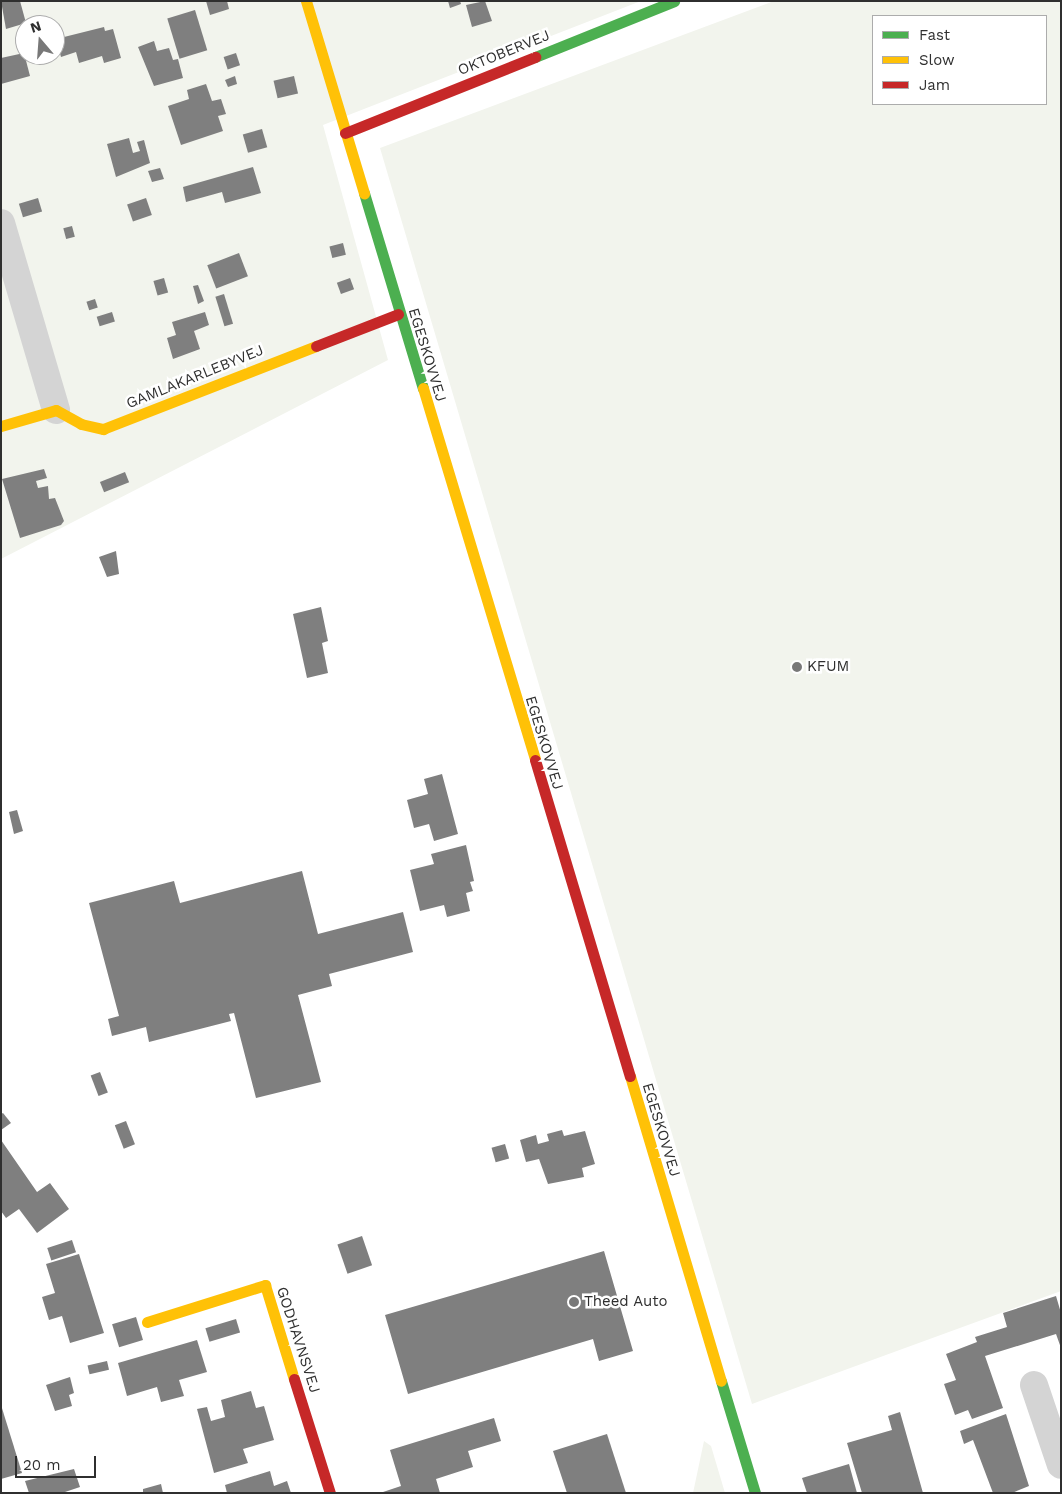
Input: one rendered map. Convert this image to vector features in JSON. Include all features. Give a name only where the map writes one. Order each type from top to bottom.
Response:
[{"type":"street","name":"EGESKOVVEJ","points":[[306,1],[398,314],[755,1493]]},
{"type":"street","name":"OKTOBERVEJ","points":[[345,133],[670,2]]},
{"type":"street","points":[[1,223],[56,410],[1,426]]},
{"type":"street","name":"GAMLAKARLEBYVEJ","points":[[56,410],[81,424],[103,428],[398,314]]},
{"type":"street","name":"GODHAVNSVEJ","points":[[147,1322],[266,1285],[330,1493]]},
{"type":"street","points":[[1034,1385],[1061,1465]]},
{"type":"shaded area","points":[[1,1],[641,1],[323,125],[388,360],[1,559]]},
{"type":"shaded area","name":"KFUM","points":[[774,1],[1061,1],[1061,1291],[752,1404],[380,148]]},
{"type":"shaded area","points":[[704,1441],[711,1446],[725,1493],[693,1493]]},
{"type":"building","points":[[1,1],[20,1],[24,15],[15,15],[15,26],[6,29]]},
{"type":"building","points":[[206,1],[227,1],[229,9],[210,15]]},
{"type":"building","points":[[448,1],[460,1],[461,4],[450,8]]},
{"type":"building","points":[[485,1],[492,21],[472,27],[466,5]]},
{"type":"building","points":[[195,10],[207,50],[180,59],[167,18]]},
{"type":"building","points":[[104,27],[105,31],[113,29],[121,58],[104,63],[102,56],[79,63],[76,52],[65,56],[65,37]]},
{"type":"building","points":[[154,41],[157,51],[169,48],[173,60],[178,59],[183,78],[154,86],[138,47]]},
{"type":"building","points":[[236,53],[240,65],[228,69],[224,57]]},
{"type":"building","points":[[15,55],[15,65],[27,65],[30,76],[1,84],[1,58]]},
{"type":"building","points":[[235,76],[237,84],[228,87],[225,80]]},
{"type":"building","points":[[294,76],[298,94],[278,98],[274,81]]},
{"type":"building","points":[[206,84],[212,101],[221,99],[226,114],[218,116],[223,131],[181,145],[168,106],[189,99],[187,90]]},
{"type":"building","points":[[262,129],[267,147],[248,153],[243,135]]},
{"type":"building","points":[[129,138],[133,153],[140,151],[137,142],[144,140],[150,163],[116,177],[107,144]]},
{"type":"building","points":[[253,167],[261,193],[225,203],[222,192],[186,202],[183,187]]},
{"type":"building","points":[[160,168],[164,179],[152,182],[148,171]]},
{"type":"building","points":[[38,198],[42,211],[23,217],[19,204]]},
{"type":"building","points":[[146,198],[152,215],[133,222],[127,205]]},
{"type":"building","points":[[72,226],[75,237],[66,239],[63,228]]},
{"type":"building","points":[[343,243],[346,255],[332,258],[329,246]]},
{"type":"building","points":[[239,253],[248,276],[216,289],[207,265]]},
{"type":"building","points":[[164,278],[168,292],[158,295],[153,281]]},
{"type":"building","points":[[350,278],[354,289],[341,294],[337,283]]},
{"type":"building","points":[[198,285],[204,301],[198,304],[193,286]]},
{"type":"building","points":[[224,294],[233,324],[224,326],[215,297]]},
{"type":"building","points":[[95,299],[98,308],[89,310],[86,302]]},
{"type":"building","points":[[112,312],[115,322],[100,326],[97,317]]},
{"type":"building","points":[[205,312],[209,325],[194,331],[200,349],[173,359],[167,338],[176,335],[172,322]]},
{"type":"building","points":[[44,469],[47,478],[36,481],[38,488],[48,486],[49,499],[55,498],[64,521],[61,525],[20,538],[2,479]]},
{"type":"building","points":[[125,472],[129,482],[104,492],[100,482]]},
{"type":"building","points":[[116,551],[119,574],[107,577],[99,557]]},
{"type":"building","points":[[321,607],[328,641],[322,643],[328,673],[307,678],[293,614]]},
{"type":"building","points":[[442,774],[458,834],[434,841],[429,824],[414,828],[407,800],[428,794],[424,779]]},
{"type":"building","points":[[17,810],[23,831],[14,834],[9,812]]},
{"type":"building","points":[[466,845],[474,881],[470,882],[473,891],[466,893],[470,911],[447,917],[444,905],[420,911],[410,870],[434,864],[431,854]]},
{"type":"building","points":[[302,871],[318,934],[403,912],[413,952],[329,974],[332,986],[298,995],[321,1082],[256,1098],[234,1013],[229,1014],[231,1021],[149,1042],[146,1027],[112,1036],[108,1019],[119,1016],[89,903],[174,881],[180,903]]},
{"type":"building","points":[[100,1072],[108,1093],[99,1096],[91,1076]]},
{"type":"building","points":[[3,1113],[11,1123],[1,1130],[1,1114]]},
{"type":"building","points":[[126,1121],[135,1144],[124,1149],[115,1125]]},
{"type":"building","points":[[562,1130],[564,1136],[585,1131],[595,1164],[582,1168],[584,1177],[548,1184],[539,1159],[526,1162],[520,1140],[536,1135],[538,1144],[549,1141],[547,1134]]},
{"type":"building","points":[[1,1140],[37,1192],[50,1183],[69,1209],[37,1233],[19,1209],[6,1218],[1,1211]]},
{"type":"building","points":[[505,1144],[509,1158],[496,1162],[492,1148]]},
{"type":"building","points":[[362,1236],[372,1265],[348,1274],[337,1244]]},
{"type":"building","points":[[72,1240],[76,1252],[51,1260],[47,1248]]},
{"type":"building","points":[[604,1251],[633,1351],[599,1361],[593,1339],[408,1394],[385,1315]]},
{"type":"building","points":[[79,1254],[104,1333],[70,1343],[62,1316],[49,1320],[42,1297],[55,1293],[46,1264]]},
{"type":"building","points":[[1056,1296],[1061,1313],[1061,1348],[1056,1334],[985,1356],[1003,1408],[972,1419],[968,1410],[955,1415],[944,1384],[956,1380],[946,1354],[977,1342],[975,1337],[1007,1327],[1003,1313]]},
{"type":"building","points":[[136,1317],[143,1340],[119,1347],[112,1324]]},
{"type":"building","points":[[236,1319],[240,1332],[209,1342],[205,1328]]},
{"type":"building","points":[[197,1340],[207,1372],[179,1380],[184,1396],[161,1402],[157,1387],[127,1396],[118,1363]]},
{"type":"building","points":[[107,1361],[109,1370],[90,1374],[88,1365]]},
{"type":"building","points":[[70,1377],[74,1393],[69,1395],[72,1406],[55,1411],[46,1385]]},
{"type":"building","points":[[251,1391],[256,1408],[264,1406],[274,1440],[243,1449],[248,1463],[214,1473],[197,1409],[207,1407],[211,1421],[225,1417],[221,1400]]},
{"type":"building","points":[[1,1405],[22,1473],[1,1479]]},
{"type":"building","points":[[900,1412],[923,1493],[862,1493],[847,1443],[892,1430],[888,1416]]},
{"type":"building","points":[[1006,1414],[1029,1486],[1012,1493],[993,1493],[973,1440],[964,1444],[960,1431]]},
{"type":"building","points":[[494,1418],[501,1441],[468,1451],[473,1467],[436,1479],[440,1493],[380,1493],[401,1486],[390,1450]]},
{"type":"building","points":[[607,1434],[626,1493],[567,1493],[553,1451]]},
{"type":"building","points":[[849,1464],[857,1493],[807,1493],[802,1478]]},
{"type":"building","points":[[74,1469],[80,1487],[62,1493],[29,1493],[25,1481]]},
{"type":"building","points":[[270,1471],[274,1486],[287,1481],[291,1493],[227,1493],[225,1485]]},
{"type":"building","points":[[161,1484],[163,1493],[143,1493],[143,1489]]},
{"type":"traffic: fast","points":[[535,57],[674,1]]},
{"type":"traffic: fast","points":[[364,193],[423,388]]},
{"type":"traffic: fast","points":[[721,1381],[755,1493]]},
{"type":"traffic: slow","points":[[306,1],[364,193]]},
{"type":"traffic: slow","points":[[1,426],[56,410],[81,424],[103,429],[316,346]]},
{"type":"traffic: slow","points":[[423,388],[535,760]]},
{"type":"traffic: slow","points":[[630,1076],[721,1381]]},
{"type":"traffic: slow","points":[[147,1322],[265,1285],[294,1379]]},
{"type":"traffic: jam","points":[[345,133],[535,57]]},
{"type":"traffic: jam","points":[[316,346],[398,314]]},
{"type":"traffic: jam","points":[[535,760],[630,1076]]},
{"type":"traffic: jam","points":[[294,1379],[330,1493]]},
{"type":"place","name":"KFUM","points":[[797,667]]},
{"type":"place","name":"Theed Auto","points":[[574,1302]]}]
